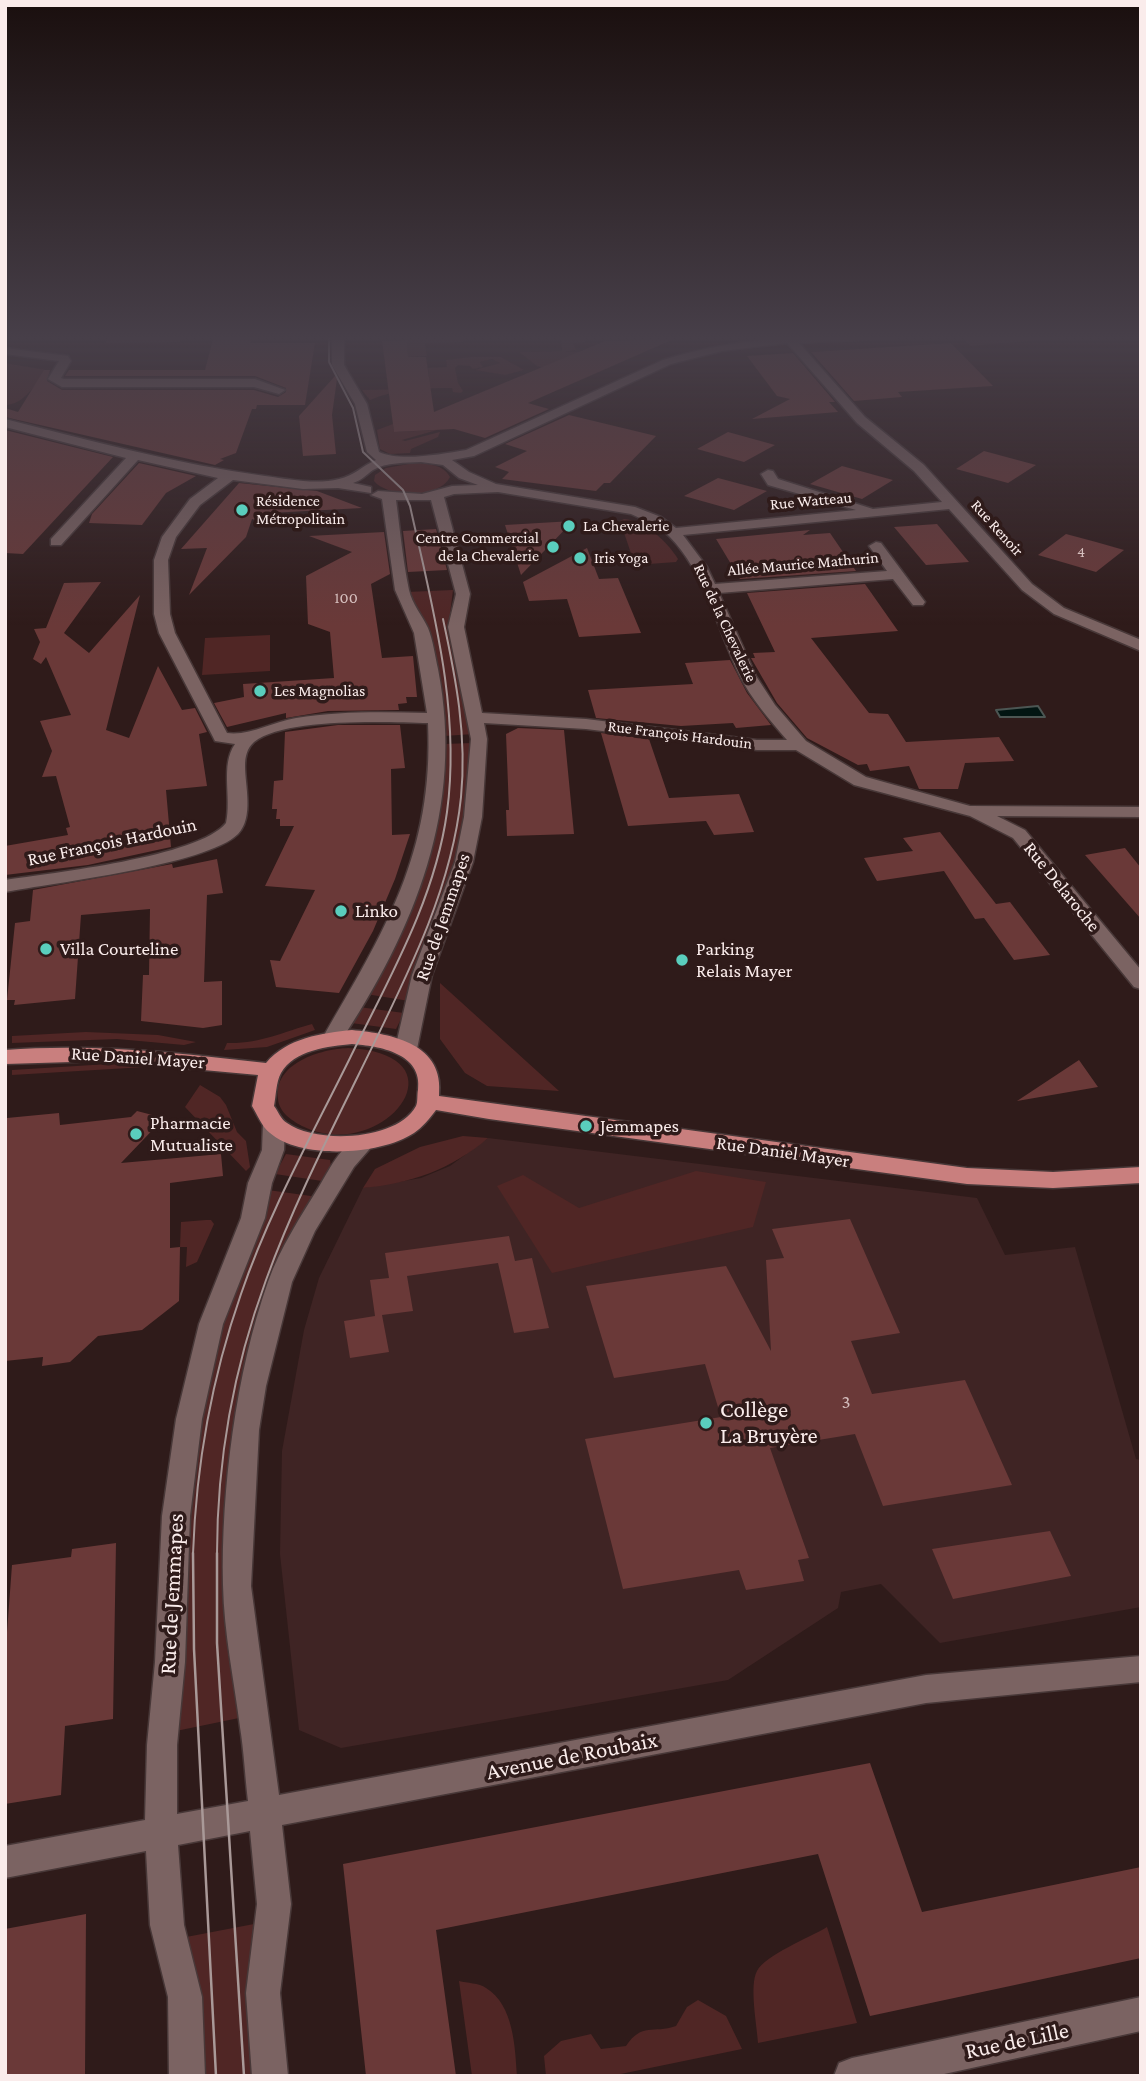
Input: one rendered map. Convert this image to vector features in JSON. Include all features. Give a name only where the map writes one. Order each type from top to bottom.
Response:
[{"type":"main road","points":[[372,1038],[406,1049],[419,1059],[428,1072],[431,1086],[428,1101],[419,1115],[404,1128],[385,1138],[363,1144],[338,1146],[310,1143],[290,1136],[274,1125],[263,1107],[262,1088],[271,1070],[297,1050],[332,1039],[372,1038]]},
{"type":"main road","name":"Rue Daniel Mayer","points":[[5,1057],[46,1052],[106,1053],[166,1056],[271,1070]]},
{"type":"main road","name":"Rue Daniel Mayer","points":[[428,1101],[516,1116],[967,1176],[1053,1180],[1141,1175]]},
{"type":"street","points":[[41,432],[229,476],[303,485],[338,485],[389,498]]},
{"type":"street","points":[[368,432],[376,456],[394,460]]},
{"type":"street","points":[[338,485],[359,477],[375,464],[469,453],[515,432]]},
{"type":"street","name":"Rue Renoir","points":[[876,432],[919,468],[1041,600],[1088,626],[1141,646]]},
{"type":"street","points":[[445,493],[459,486],[459,471],[469,453]]},
{"type":"street","points":[[56,542],[135,456]]},
{"type":"street","name":"Rue de la Chevalerie","points":[[434,459],[498,488],[635,511],[656,520],[673,532],[700,567],[748,676],[768,708],[800,745],[835,768],[860,780],[969,811],[1141,813]]},
{"type":"street","points":[[768,474],[773,482],[878,512]]},
{"type":"street","points":[[229,476],[219,481],[195,502],[169,537],[161,560],[162,614],[167,634],[221,737],[246,740],[261,732],[297,723],[332,719],[435,718]]},
{"type":"street","points":[[359,477],[359,484],[366,490]]},
{"type":"street","name":"Rue de la Chevalerie","points":[[389,498],[408,499],[498,488]]},
{"type":"street","name":"Rue de Jemmapes","points":[[406,1049],[422,975],[464,862],[473,817],[479,739],[456,627],[463,594],[445,493]]},
{"type":"street","name":"Rue de Jemmapes","points":[[332,1039],[369,979],[399,920],[420,869],[434,808],[438,772],[435,718],[421,631],[406,604],[402,590],[389,498]]},
{"type":"street","name":"Rue Watteau","points":[[673,532],[953,505]]},
{"type":"street","name":"Allée Maurice Mathurin","points":[[876,546],[918,602]]},
{"type":"street","name":"Allée Maurice Mathurin","points":[[710,589],[898,573]]},
{"type":"street","points":[[1120,639],[1141,627]]},
{"type":"street","name":"Rue François Hardouin","points":[[476,718],[586,724],[757,745],[800,745]]},
{"type":"street","name":"Rue François Hardouin","points":[[5,886],[181,853],[219,839],[231,830],[236,818],[238,749],[246,740]]},
{"type":"street","name":"Rue Delaroche","points":[[969,811],[1019,834],[1141,984]]},
{"type":"street","name":"Rue de Jemmapes","points":[[187,2076],[185,1997],[167,1925],[161,1833],[162,1745],[170,1662],[176,1516],[182,1458],[211,1324],[253,1218],[260,1183],[273,1150],[274,1125]]},
{"type":"street","points":[[270,2076],[263,1993],[274,1904],[266,1814],[237,1586],[246,1430],[253,1386],[281,1282],[304,1230],[346,1162],[363,1144]]},
{"type":"street","name":"Avenue de Roubaix","points":[[5,1862],[914,1691],[1141,1669]]},
{"type":"street","name":"Rue de Lille","points":[[852,2076],[1141,2014]]},
{"type":"shaded area","points":[[377,432],[430,432],[402,440],[405,441],[440,432],[438,437],[411,449],[410,453],[390,454],[380,449]]},
{"type":"shaded area","points":[[414,463],[439,467],[450,477],[435,489],[413,494],[390,491],[374,481],[375,475],[386,468]]},
{"type":"shaded area","points":[[624,519],[655,533],[673,552],[678,559],[676,562],[635,565],[620,521]]},
{"type":"shaded area","points":[[453,590],[449,622],[474,734],[444,736],[426,625],[407,592]]},
{"type":"shaded area","points":[[270,635],[270,671],[202,675],[205,638]]},
{"type":"shaded area","points":[[1038,706],[1045,717],[1000,717],[996,710]]},
{"type":"shaded area","points":[[472,743],[468,806],[450,887],[409,1001],[366,994],[383,970],[398,941],[423,875],[440,806],[444,744]]},
{"type":"shaded area","points":[[440,983],[559,1091],[487,1086],[465,1073],[440,1039]]},
{"type":"shaded area","points":[[359,1007],[404,1013],[396,1029],[351,1023]]},
{"type":"shaded area","points":[[312,1024],[315,1030],[267,1047],[224,1050],[227,1043],[260,1040]]},
{"type":"shaded area","points":[[86,1032],[158,1035],[196,1042],[184,1045],[117,1039],[12,1043],[12,1036]]},
{"type":"shaded area","points":[[348,1048],[384,1055],[404,1068],[408,1086],[401,1104],[384,1120],[361,1132],[332,1134],[302,1126],[286,1115],[279,1104],[278,1087],[291,1067],[325,1051]]},
{"type":"shaded area","points":[[109,1064],[145,1067],[12,1075],[12,1070]]},
{"type":"shaded area","points":[[200,1085],[220,1097],[237,1132],[246,1141],[250,1167],[246,1171],[185,1107]]},
{"type":"shaded area","points":[[463,1136],[488,1138],[460,1158],[430,1173],[397,1183],[363,1188],[375,1169],[420,1147]]},
{"type":"shaded area","name":"Collège La Bruyère","points":[[488,1138],[977,1198],[1005,1255],[1075,1247],[1136,1459],[1141,1460],[1141,1607],[940,1643],[881,1584],[841,1592],[838,1608],[728,1680],[341,1748],[299,1730],[280,1554],[282,1451],[304,1330],[319,1278],[363,1188],[421,1178],[450,1166]]},
{"type":"shaded area","points":[[286,1154],[330,1160],[331,1166],[322,1181],[275,1174]]},
{"type":"shaded area","points":[[696,1171],[766,1182],[753,1227],[552,1273],[497,1186],[523,1175],[579,1208]]},
{"type":"shaded area","points":[[268,1190],[318,1197],[297,1222],[258,1322],[225,1577],[228,1653],[239,1718],[176,1731],[194,1444],[227,1302]]},
{"type":"shaded area","points":[[211,1220],[214,1224],[197,1262],[186,1267],[187,1247],[180,1247],[181,1222]]},
{"type":"shaded area","points":[[254,1924],[246,1992],[252,2076],[200,2076],[181,1938]]},
{"type":"shaded area","points":[[827,1927],[857,2023],[758,2043],[754,1995],[757,1971],[778,1953]]},
{"type":"shaded area","points":[[459,1981],[483,1986],[502,2005],[511,2028],[517,2076],[472,2076]]},
{"type":"shaded area","points":[[698,2000],[726,2016],[742,2049],[611,2076],[546,2076],[544,2056],[561,2041],[591,2034],[601,2049],[626,2046],[643,2031],[676,2026],[687,2007]]},
{"type":"building","points":[[5,432],[113,457],[23,554],[5,553]]},
{"type":"building","points":[[71,432],[244,432],[236,453],[220,459],[224,460],[215,465]]},
{"type":"building","points":[[301,432],[334,432],[336,454],[303,456]]},
{"type":"building","points":[[465,432],[498,432],[485,438]]},
{"type":"building","points":[[531,432],[640,432],[656,436],[610,483],[604,483],[596,491],[502,479],[509,472],[495,467],[527,451],[505,444]]},
{"type":"building","points":[[728,432],[775,445],[744,462],[697,449]]},
{"type":"building","points":[[984,451],[1036,465],[1008,483],[956,469]]},
{"type":"building","points":[[139,463],[196,476],[166,493],[142,525],[89,523],[92,514]]},
{"type":"building","points":[[842,466],[893,480],[862,499],[810,484]]},
{"type":"building","points":[[718,478],[767,491],[734,510],[684,496]]},
{"type":"building","points":[[239,483],[317,491],[362,508],[270,513],[261,522],[252,519],[246,537],[189,595],[207,548],[181,549]]},
{"type":"building","points":[[573,521],[521,575],[505,525]]},
{"type":"building","points":[[937,524],[969,562],[926,565],[894,527]]},
{"type":"building","points":[[436,529],[447,570],[408,572],[403,531]]},
{"type":"building","points":[[810,530],[803,535],[830,533],[856,571],[740,579],[716,539]]},
{"type":"building","points":[[384,532],[390,574],[371,584],[382,658],[413,656],[417,697],[406,697],[407,703],[398,704],[399,710],[328,711],[286,718],[286,713],[227,727],[214,703],[244,697],[243,684],[334,678],[330,632],[308,624],[306,576],[352,552],[309,536]]},
{"type":"building","points":[[1066,534],[1124,550],[1096,572],[1038,555]]},
{"type":"building","points":[[587,548],[599,579],[618,578],[641,633],[579,637],[567,599],[529,601],[523,582]]},
{"type":"building","points":[[101,582],[64,633],[89,653],[140,595],[106,730],[129,738],[158,666],[182,710],[195,708],[207,732],[199,734],[207,786],[166,790],[171,847],[88,865],[5,875],[5,846],[68,835],[66,828],[70,827],[56,776],[42,777],[52,751],[40,721],[71,715],[46,657],[41,664],[33,659],[40,642],[34,629],[46,628],[64,583]]},
{"type":"building","points":[[865,584],[898,631],[811,638],[869,713],[888,714],[906,742],[999,737],[1014,761],[965,763],[958,789],[919,789],[909,766],[870,771],[867,764],[858,765],[807,738],[777,703],[751,658],[755,658],[753,653],[775,652],[747,593]]},
{"type":"building","points":[[730,660],[747,693],[771,725],[736,728],[733,723],[681,726],[596,718],[588,690],[693,684],[685,663]]},
{"type":"building","points":[[338,725],[400,725],[405,768],[391,769],[392,835],[410,834],[373,931],[339,993],[276,987],[270,960],[280,961],[315,890],[265,886],[294,826],[280,826],[280,819],[276,819],[277,809],[272,809],[274,781],[283,780],[285,732]]},
{"type":"building","points":[[518,728],[564,730],[574,834],[507,836],[506,810],[509,810],[506,734]]},
{"type":"building","points":[[601,733],[649,739],[669,798],[739,794],[754,832],[714,835],[706,821],[628,826]]},
{"type":"building","points":[[940,832],[996,904],[1010,902],[1050,955],[1014,960],[984,918],[975,919],[944,871],[877,881],[864,858],[913,851],[903,838]]},
{"type":"building","points":[[1125,848],[1141,868],[1141,919],[1085,855]]},
{"type":"building","points":[[217,859],[223,893],[207,895],[204,982],[222,981],[222,1025],[203,1028],[141,1021],[143,975],[149,975],[150,909],[81,915],[75,999],[14,1005],[15,1000],[7,1000],[15,923],[30,921],[33,890],[172,864],[173,868]]},
{"type":"building","points":[[1079,1060],[1098,1087],[1017,1101]]},
{"type":"building","points":[[137,1111],[164,1118],[121,1163],[221,1154],[223,1176],[170,1183],[170,1248],[180,1247],[179,1301],[142,1330],[98,1336],[70,1362],[42,1366],[43,1357],[5,1361],[7,1118],[59,1113],[60,1125],[131,1117]]},
{"type":"building","name":"Collège La Bruyère","points":[[850,1219],[900,1333],[851,1341],[872,1394],[965,1380],[1012,1485],[883,1506],[855,1434],[770,1448],[809,1558],[798,1560],[804,1581],[746,1590],[739,1570],[623,1589],[585,1439],[721,1417],[705,1364],[614,1378],[586,1286],[726,1266],[771,1351],[766,1260],[784,1258],[772,1229]]},
{"type":"building","points":[[509,1236],[515,1261],[532,1258],[549,1328],[514,1333],[498,1263],[407,1276],[413,1311],[382,1315],[389,1352],[350,1358],[344,1321],[375,1316],[370,1280],[389,1278],[385,1253]]},
{"type":"building","points":[[1050,1531],[1071,1576],[953,1599],[932,1549]]},
{"type":"building","points":[[116,1543],[113,1719],[65,1726],[61,1795],[5,1804],[5,1659],[12,1565],[71,1557],[72,1549]]},
{"type":"building","points":[[870,1763],[922,1912],[1141,1867],[1141,1958],[870,2016],[818,1854],[436,1930],[456,2076],[366,2076],[343,1864]]},
{"type":"building","points":[[86,1914],[85,2076],[5,2076],[5,1929]]},
{"type":"tram line","points":[[193,1554],[207,1422],[222,1357],[241,1294],[278,1204],[408,939],[432,877],[447,812],[450,773],[447,696],[435,620],[410,506],[403,490],[363,452],[358,432]]},
{"type":"tram line","points":[[217,1554],[224,1450],[236,1381],[255,1313],[297,1203],[406,976],[447,870],[461,797],[463,751],[456,685],[443,619]]},
{"type":"tram line","points":[[193,1554],[194,1649],[216,2076]]},
{"type":"tram line","points":[[217,1554],[217,1643],[244,2076]]},
{"type":"place","name":"Résidence Métropolitain","points":[[242,510]]},
{"type":"place","name":"La Chevalerie","points":[[569,526]]},
{"type":"place","name":"Centre Commercial de la Chevalerie","points":[[553,547]]},
{"type":"place","name":"Iris Yoga","points":[[580,558]]},
{"type":"place","name":"Les Magnolias","points":[[260,691]]},
{"type":"place","name":"Linko","points":[[341,911]]},
{"type":"place","name":"Villa Courteline","points":[[46,949]]},
{"type":"place","name":"Parking Relais Mayer","points":[[682,960]]},
{"type":"place","name":"Jemmapes","points":[[586,1126]]},
{"type":"place","name":"Pharmacie Mutualiste","points":[[136,1134]]},
{"type":"place","name":"Collège La Bruyère","points":[[706,1423]]}]
